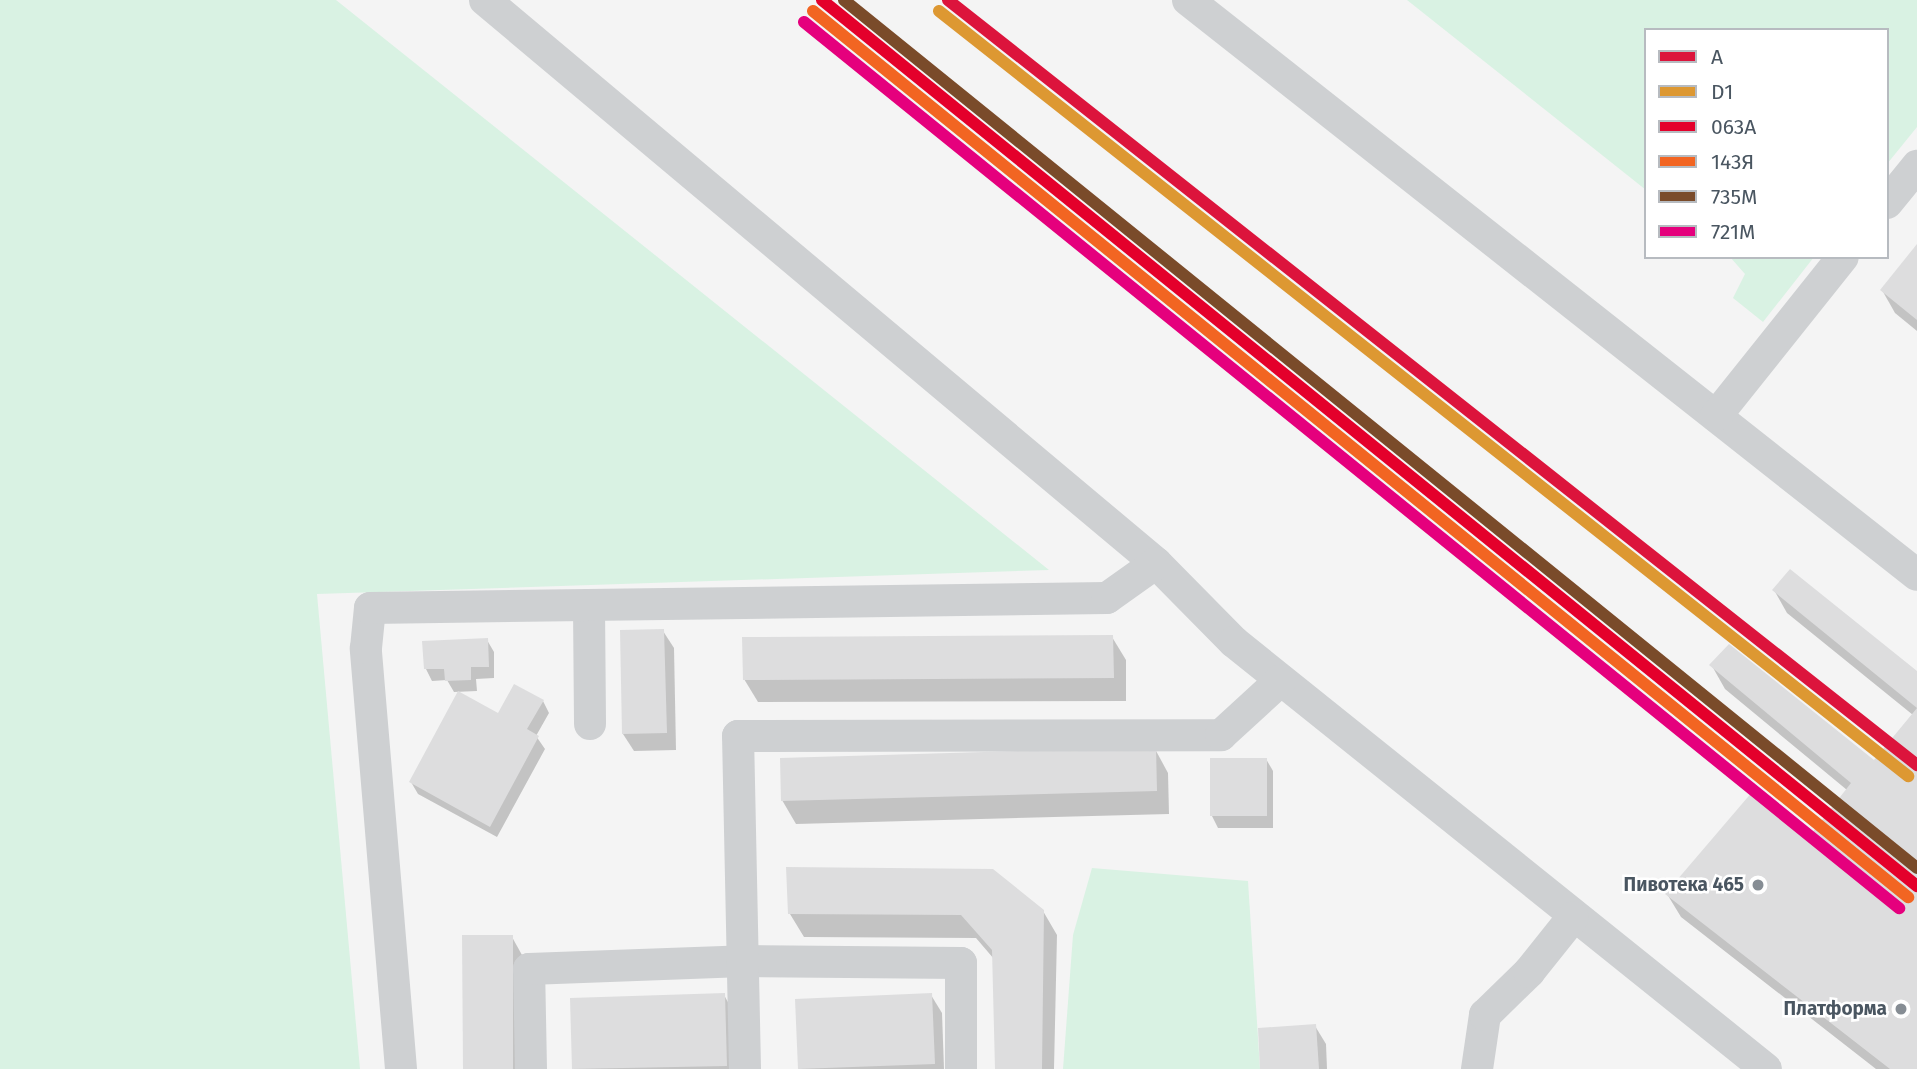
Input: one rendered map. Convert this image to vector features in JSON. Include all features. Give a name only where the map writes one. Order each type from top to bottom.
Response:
[{"type":"street","points":[[485,0],[1156,563],[1234,642],[1573,917],[1766,1069]]},
{"type":"street","points":[[1188,0],[1917,575]]},
{"type":"street","points":[[1889,201],[1917,166]]},
{"type":"street","points":[[1716,415],[1841,259]]},
{"type":"street","points":[[401,1069],[366,648],[370,608],[1107,598],[1156,563]]},
{"type":"street","points":[[589,607],[590,724]]},
{"type":"street","points":[[745,1069],[738,736],[1221,735],[1281,680]]},
{"type":"street","points":[[1477,1069],[1485,1015],[1529,972],[1573,917]]},
{"type":"street","points":[[531,1069],[529,969],[744,961],[961,963],[961,1069]]},
{"type":"green space","points":[[0,0],[336,0],[1049,570],[317,594],[360,1069],[0,1069]]},
{"type":"green space","points":[[1407,0],[1917,0],[1917,127],[1889,162],[1889,28],[1644,28],[1644,188]]},
{"type":"green space","points":[[1732,259],[1812,259],[1763,322],[1733,298],[1745,274]]},
{"type":"green space","points":[[1092,868],[1248,881],[1260,1069],[1063,1069],[1073,935]]},
{"type":"building","points":[[1917,244],[1917,320],[1880,290]]},
{"type":"building","points":[[1790,569],[1917,671],[1917,708],[1772,590]]},
{"type":"building","points":[[664,629],[667,733],[622,734],[620,630]]},
{"type":"building","points":[[1113,635],[1114,678],[743,680],[742,637]]},
{"type":"building","points":[[488,638],[489,667],[471,667],[471,680],[445,681],[444,669],[424,669],[422,641]]},
{"type":"building","points":[[1729,644],[1874,760],[1917,708],[1917,1069],[1890,1069],[1665,894],[1753,791],[1811,834],[1851,783],[1709,665]]},
{"type":"building","points":[[514,684],[544,700],[527,729],[539,736],[490,827],[409,782],[458,691],[498,713]]},
{"type":"building","points":[[1156,747],[1157,791],[781,801],[780,758]]},
{"type":"building","points":[[1210,758],[1267,758],[1267,816],[1210,816]]},
{"type":"building","points":[[786,867],[993,869],[1044,910],[1042,1069],[995,1069],[992,950],[961,915],[788,914]]},
{"type":"building","points":[[462,935],[513,935],[513,1069],[463,1069]]},
{"type":"building","points":[[725,993],[727,1066],[572,1069],[570,998]]},
{"type":"building","points":[[932,993],[935,1064],[798,1069],[795,999]]},
{"type":"building","points":[[1316,1024],[1319,1069],[1260,1069],[1258,1028]]},
{"type":"transit line","name":"063А","points":[[822,0],[1917,886]]},
{"type":"transit line","name":"735М","points":[[844,0],[1917,868]]},
{"type":"transit line","name":"A","points":[[948,0],[1917,765]]},
{"type":"transit line","name":"143Я","points":[[813,11],[1908,897]]},
{"type":"transit line","name":"D1","points":[[939,11],[1908,776]]},
{"type":"transit line","name":"721М","points":[[804,22],[1899,908]]},
{"type":"place","name":"Пивотека 465","points":[[1758,885]]},
{"type":"place","name":"Платформа","points":[[1901,1009]]}]
